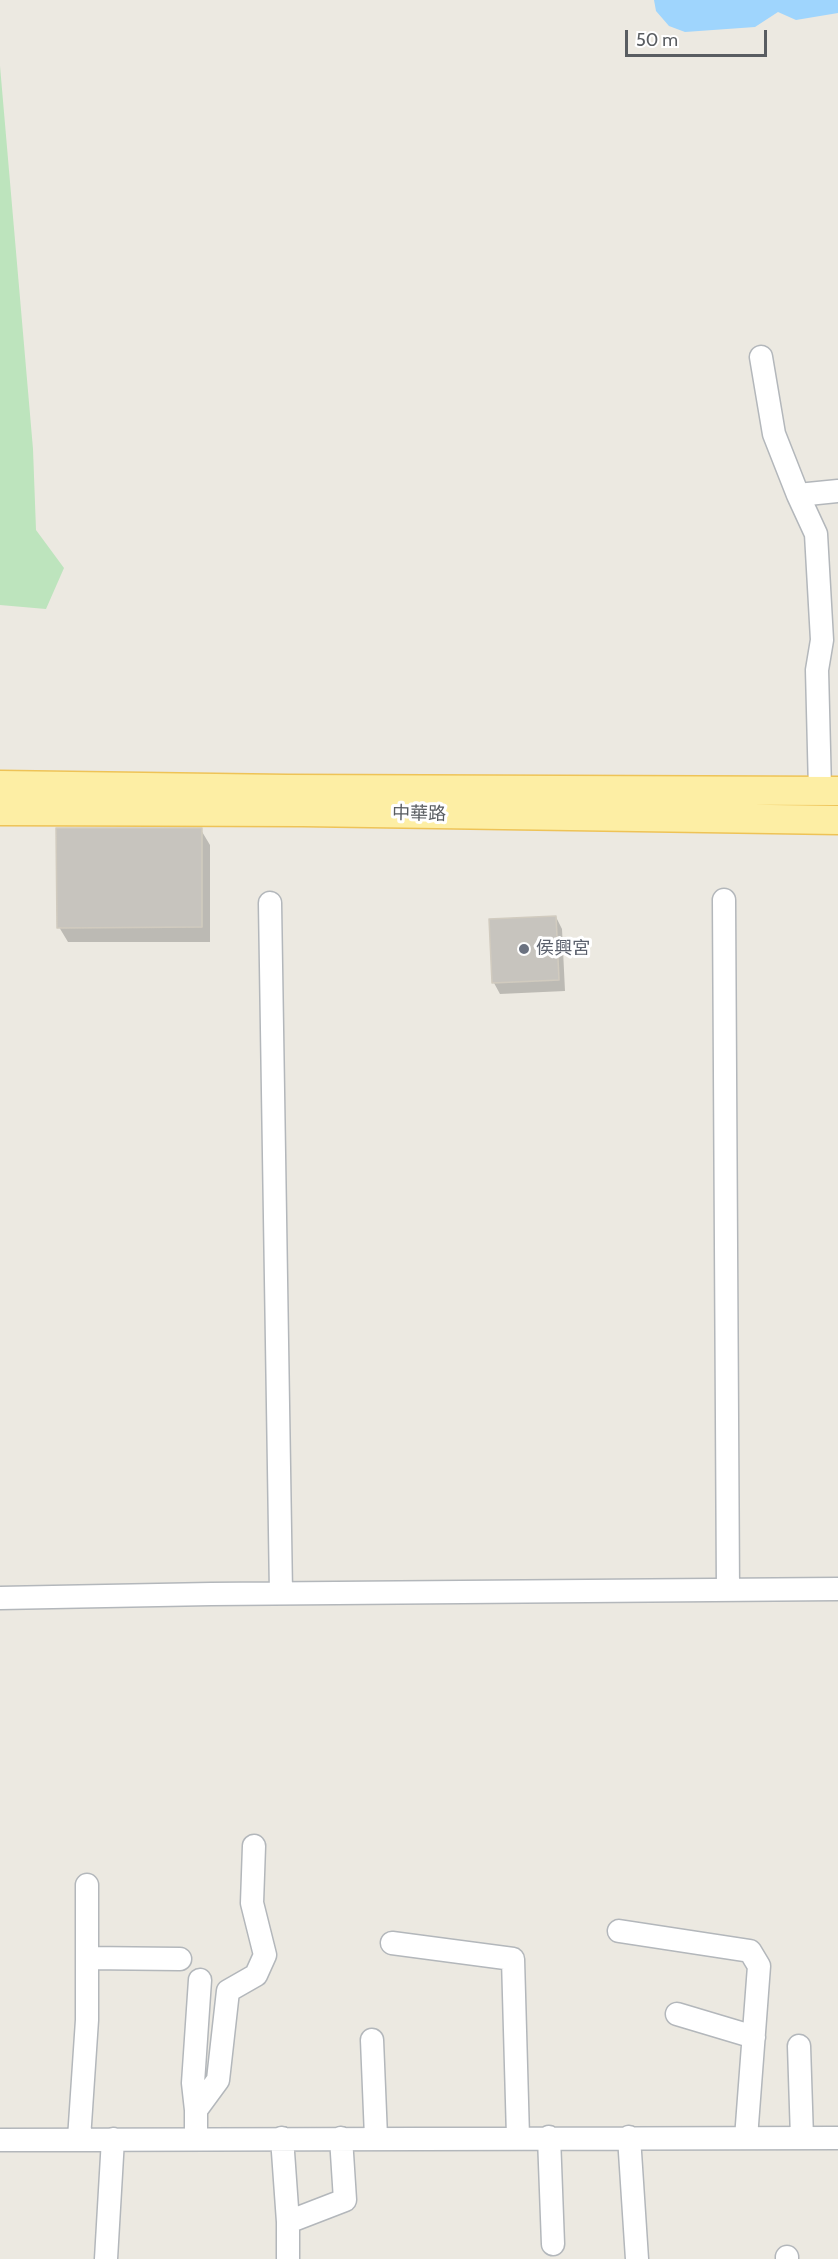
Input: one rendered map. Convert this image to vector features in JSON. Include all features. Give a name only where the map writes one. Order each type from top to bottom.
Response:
[{"type":"main road","name":"中華路","points":[[0,785],[287,789],[829,790]]},
{"type":"main road","name":"中華路","points":[[0,811],[303,812],[838,820]]},
{"type":"street","points":[[761,357],[774,434],[816,534],[829,609],[817,670],[829,790]]},
{"type":"street","points":[[798,495],[838,491]]},
{"type":"street","points":[[724,900],[728,1590]]},
{"type":"street","points":[[270,903],[280,1593]]},
{"type":"street","points":[[0,1598],[280,1593],[838,1589]]},
{"type":"street","points":[[196,2110],[218,2080],[228,1991],[256,1975],[265,1955],[252,1903],[254,1846]]},
{"type":"street","points":[[79,2139],[87,2020],[87,1885]]},
{"type":"street","points":[[619,1930],[750,1951],[759,1966],[746,2138]]},
{"type":"street","points":[[392,1943],[513,1959],[518,2137]]},
{"type":"street","points":[[87,1958],[180,1959]]},
{"type":"street","points":[[196,2138],[193,2083],[200,1980]]},
{"type":"street","points":[[676,2014],[754,2037]]},
{"type":"street","points":[[372,2040],[376,2137]]},
{"type":"street","points":[[798,2046],[802,2138]]},
{"type":"street","points":[[0,2140],[376,2137],[838,2138]]},
{"type":"street","points":[[549,2137],[553,2244]]},
{"type":"street","points":[[629,2137],[638,2259]]},
{"type":"street","points":[[282,2138],[288,2222],[288,2259]]},
{"type":"street","points":[[288,2222],[345,2200],[341,2138]]},
{"type":"street","points":[[106,2259],[113,2139]]},
{"type":"green space","points":[[0,66],[33,449],[36,530],[64,568],[46,609],[0,605]]},
{"type":"water","points":[[654,0],[838,0],[838,13],[796,20],[778,12],[755,27],[685,32],[669,26],[656,11]]},
{"type":"building","points":[[56,828],[202,828],[202,927],[57,928]]},
{"type":"building","name":"侯興宮","points":[[556,916],[559,980],[492,983],[489,919]]},
{"type":"place","name":"侯興宮","points":[[524,949]]}]
